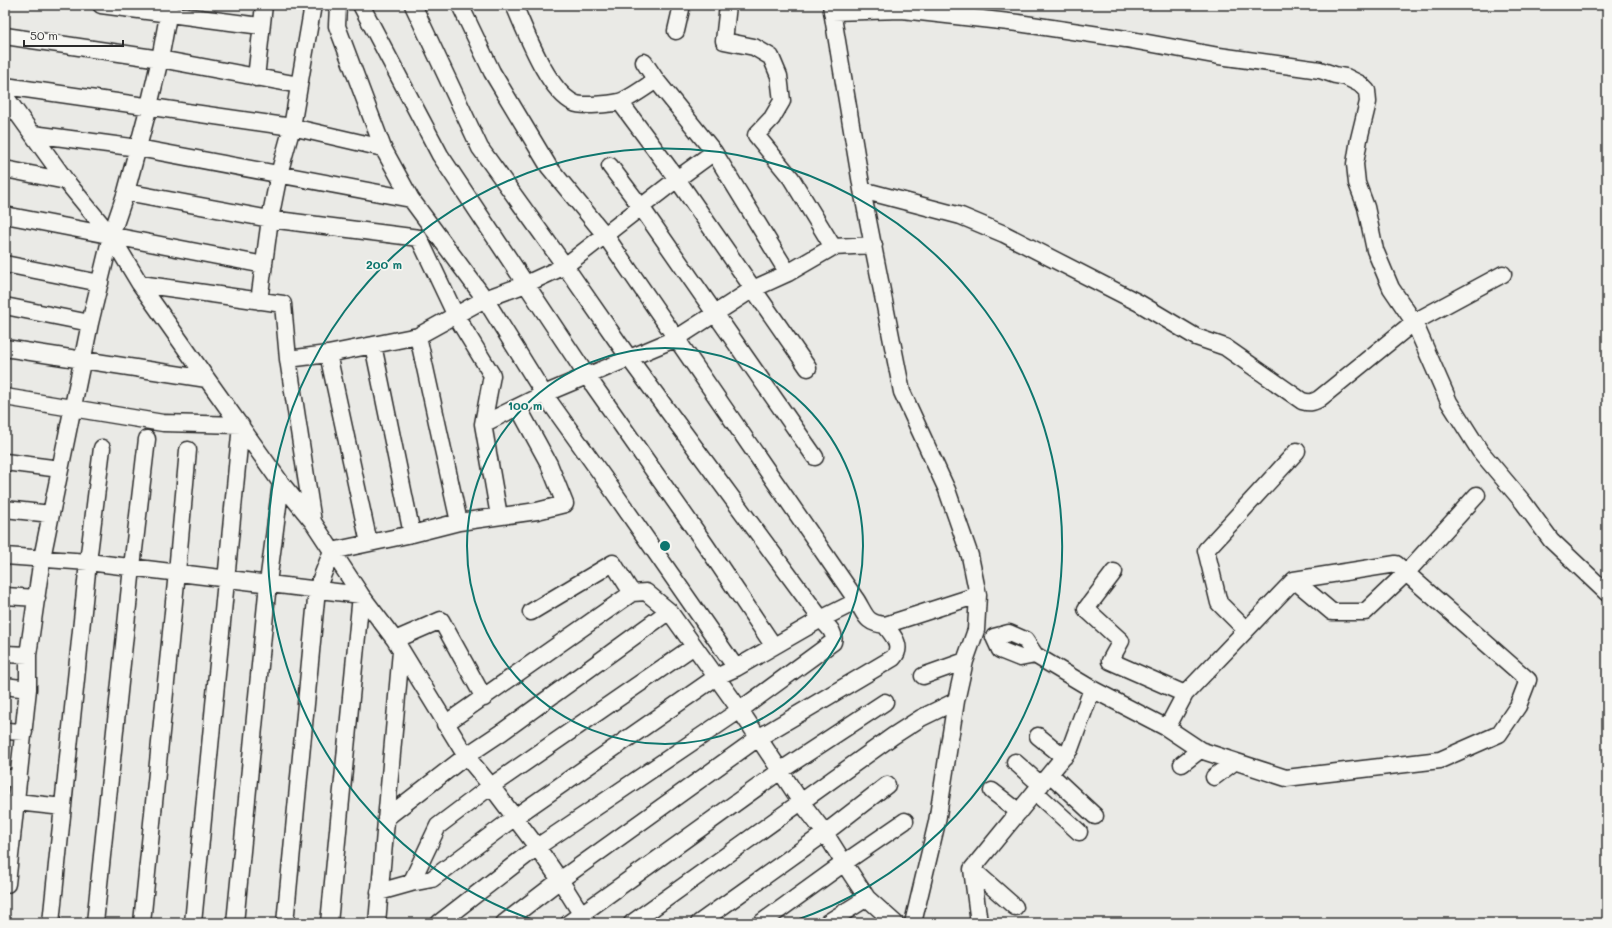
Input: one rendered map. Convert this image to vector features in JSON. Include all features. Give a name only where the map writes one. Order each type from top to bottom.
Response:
[{"type":"street","points":[[101,5],[169,9],[261,26]]},
{"type":"street","points":[[256,78],[264,5]]},
{"type":"street","points":[[259,301],[270,219],[279,174],[292,127],[313,5]]},
{"type":"street","points":[[338,5],[337,26],[383,148],[411,199],[485,299],[544,394],[736,668]]},
{"type":"street","points":[[361,5],[440,155],[587,376],[705,544],[773,645]]},
{"type":"street","points":[[413,5],[480,148],[629,358],[821,619],[833,632],[834,637],[833,642],[740,710],[536,847],[439,923]]},
{"type":"street","points":[[460,5],[492,72],[549,167],[605,235],[857,601],[868,620],[876,624],[885,625],[978,595]]},
{"type":"street","points":[[514,5],[541,64],[556,88],[565,98],[575,104],[586,106],[620,102],[656,80]]},
{"type":"street","points":[[676,31],[682,5]]},
{"type":"street","points":[[728,5],[724,41],[754,47],[771,57],[779,76],[782,101],[772,118],[756,135],[791,178],[833,247]]},
{"type":"street","points":[[912,923],[937,822],[956,701],[965,662],[976,630],[978,595],[970,556],[947,490],[902,392],[862,190],[832,8],[902,10],[1018,23],[1126,39],[1220,56],[1320,70],[1346,77],[1360,84],[1367,91],[1368,102],[1359,139],[1355,164],[1357,183],[1366,207],[1375,250],[1391,288],[1414,322],[1449,402],[1480,450],[1523,502],[1551,540],[1607,593]]},
{"type":"street","points":[[7,884],[17,802],[12,778],[24,732],[28,689],[28,655],[42,558],[90,323],[111,236],[126,192],[149,106],[160,59],[169,9]]},
{"type":"street","points":[[5,36],[160,59],[299,85]]},
{"type":"street","points":[[644,62],[656,80],[714,152],[788,273]]},
{"type":"street","points":[[5,86],[292,127],[383,148]]},
{"type":"street","points":[[5,96],[66,182],[111,236],[140,284],[207,379],[281,483],[313,522],[361,595],[398,645],[444,724],[466,756],[515,817],[560,880],[579,920],[780,771],[885,702]]},
{"type":"street","points":[[620,102],[677,179],[808,368]]},
{"type":"street","points":[[33,134],[138,148],[411,199]]},
{"type":"street","points":[[288,359],[328,354],[418,336],[485,299],[526,284],[565,266],[714,152]]},
{"type":"street","points":[[610,166],[641,207],[815,457]]},
{"type":"street","points":[[5,169],[66,182]]},
{"type":"street","points":[[862,190],[961,216],[1004,234],[1139,302],[1196,336],[1225,347],[1302,401],[1308,403],[1319,399],[1414,322],[1503,274]]},
{"type":"street","points":[[126,192],[270,219],[419,238],[456,316],[492,375],[483,424],[499,516]]},
{"type":"street","points":[[5,215],[264,265]]},
{"type":"street","points":[[483,424],[544,394],[677,338],[753,289],[788,273],[833,247],[874,245]]},
{"type":"street","points":[[5,264],[100,283]]},
{"type":"street","points":[[140,284],[283,304],[288,359],[313,522]]},
{"type":"street","points":[[5,306],[90,323]]},
{"type":"street","points":[[418,336],[459,522]]},
{"type":"street","points":[[373,345],[412,534]]},
{"type":"street","points":[[5,348],[207,379]]},
{"type":"street","points":[[328,354],[369,543]]},
{"type":"street","points":[[5,397],[163,423],[241,425]]},
{"type":"street","points":[[332,551],[412,534],[459,522],[537,511],[565,504],[550,464],[518,407]]},
{"type":"street","points":[[193,923],[241,425]]},
{"type":"street","points":[[95,923],[132,567],[148,439]]},
{"type":"street","points":[[51,923],[88,562],[102,448]]},
{"type":"street","points":[[142,923],[178,572],[188,450]]},
{"type":"street","points":[[1246,630],[1219,603],[1206,550],[1297,452]]},
{"type":"street","points":[[5,462],[60,470]]},
{"type":"street","points":[[235,923],[268,583],[281,483]]},
{"type":"street","points":[[1294,580],[1332,612],[1365,612],[1406,573],[1477,495]]},
{"type":"street","points":[[5,509],[52,514]]},
{"type":"street","points":[[285,923],[318,589],[332,551]]},
{"type":"street","points":[[5,556],[88,562],[361,595]]},
{"type":"street","points":[[531,612],[613,563],[632,593]]},
{"type":"street","points":[[976,630],[994,637],[1009,633],[1025,640],[1035,656],[1092,689],[1167,728],[1200,750],[1286,778],[1440,760],[1499,734],[1518,706],[1528,680],[1396,564],[1294,580],[1185,694],[1167,728]]},
{"type":"street","points":[[1114,572],[1086,609],[1121,641],[1110,661],[1185,694]]},
{"type":"street","points":[[444,724],[484,698],[632,593],[646,592],[669,611],[740,710],[801,802],[824,833],[866,898],[895,923]]},
{"type":"street","points":[[329,923],[361,595]]},
{"type":"street","points":[[5,596],[37,598]]},
{"type":"street","points":[[379,892],[432,879],[515,817],[716,677],[736,668],[773,645],[857,601]]},
{"type":"street","points":[[386,818],[466,756],[502,732],[669,611]]},
{"type":"street","points":[[398,645],[441,620],[484,698]]},
{"type":"street","points":[[504,923],[560,880],[758,738],[893,658],[898,653],[898,648],[896,641],[885,625]]},
{"type":"street","points":[[377,923],[398,645]]},
{"type":"street","points":[[411,883],[438,826],[491,786],[694,646]]},
{"type":"street","points":[[5,654],[28,655]]},
{"type":"street","points":[[923,676],[965,662]]},
{"type":"street","points":[[5,686],[28,689]]},
{"type":"street","points":[[979,923],[972,869],[1070,749],[1092,689]]},
{"type":"street","points":[[632,923],[893,736],[921,718],[956,701]]},
{"type":"street","points":[[5,731],[24,732]]},
{"type":"street","points":[[1038,736],[1064,757]]},
{"type":"street","points":[[1182,764],[1200,750]]},
{"type":"street","points":[[1015,762],[1042,784],[1095,816]]},
{"type":"street","points":[[1214,777],[1234,762]]},
{"type":"street","points":[[1042,784],[1078,832]]},
{"type":"street","points":[[699,923],[824,833],[887,785]]},
{"type":"street","points":[[992,791],[1019,812]]},
{"type":"street","points":[[17,802],[63,807]]},
{"type":"street","points":[[761,923],[844,863],[906,821]]},
{"type":"street","points":[[972,869],[1015,908]]},
{"type":"street","points":[[827,923],[866,898]]}]
